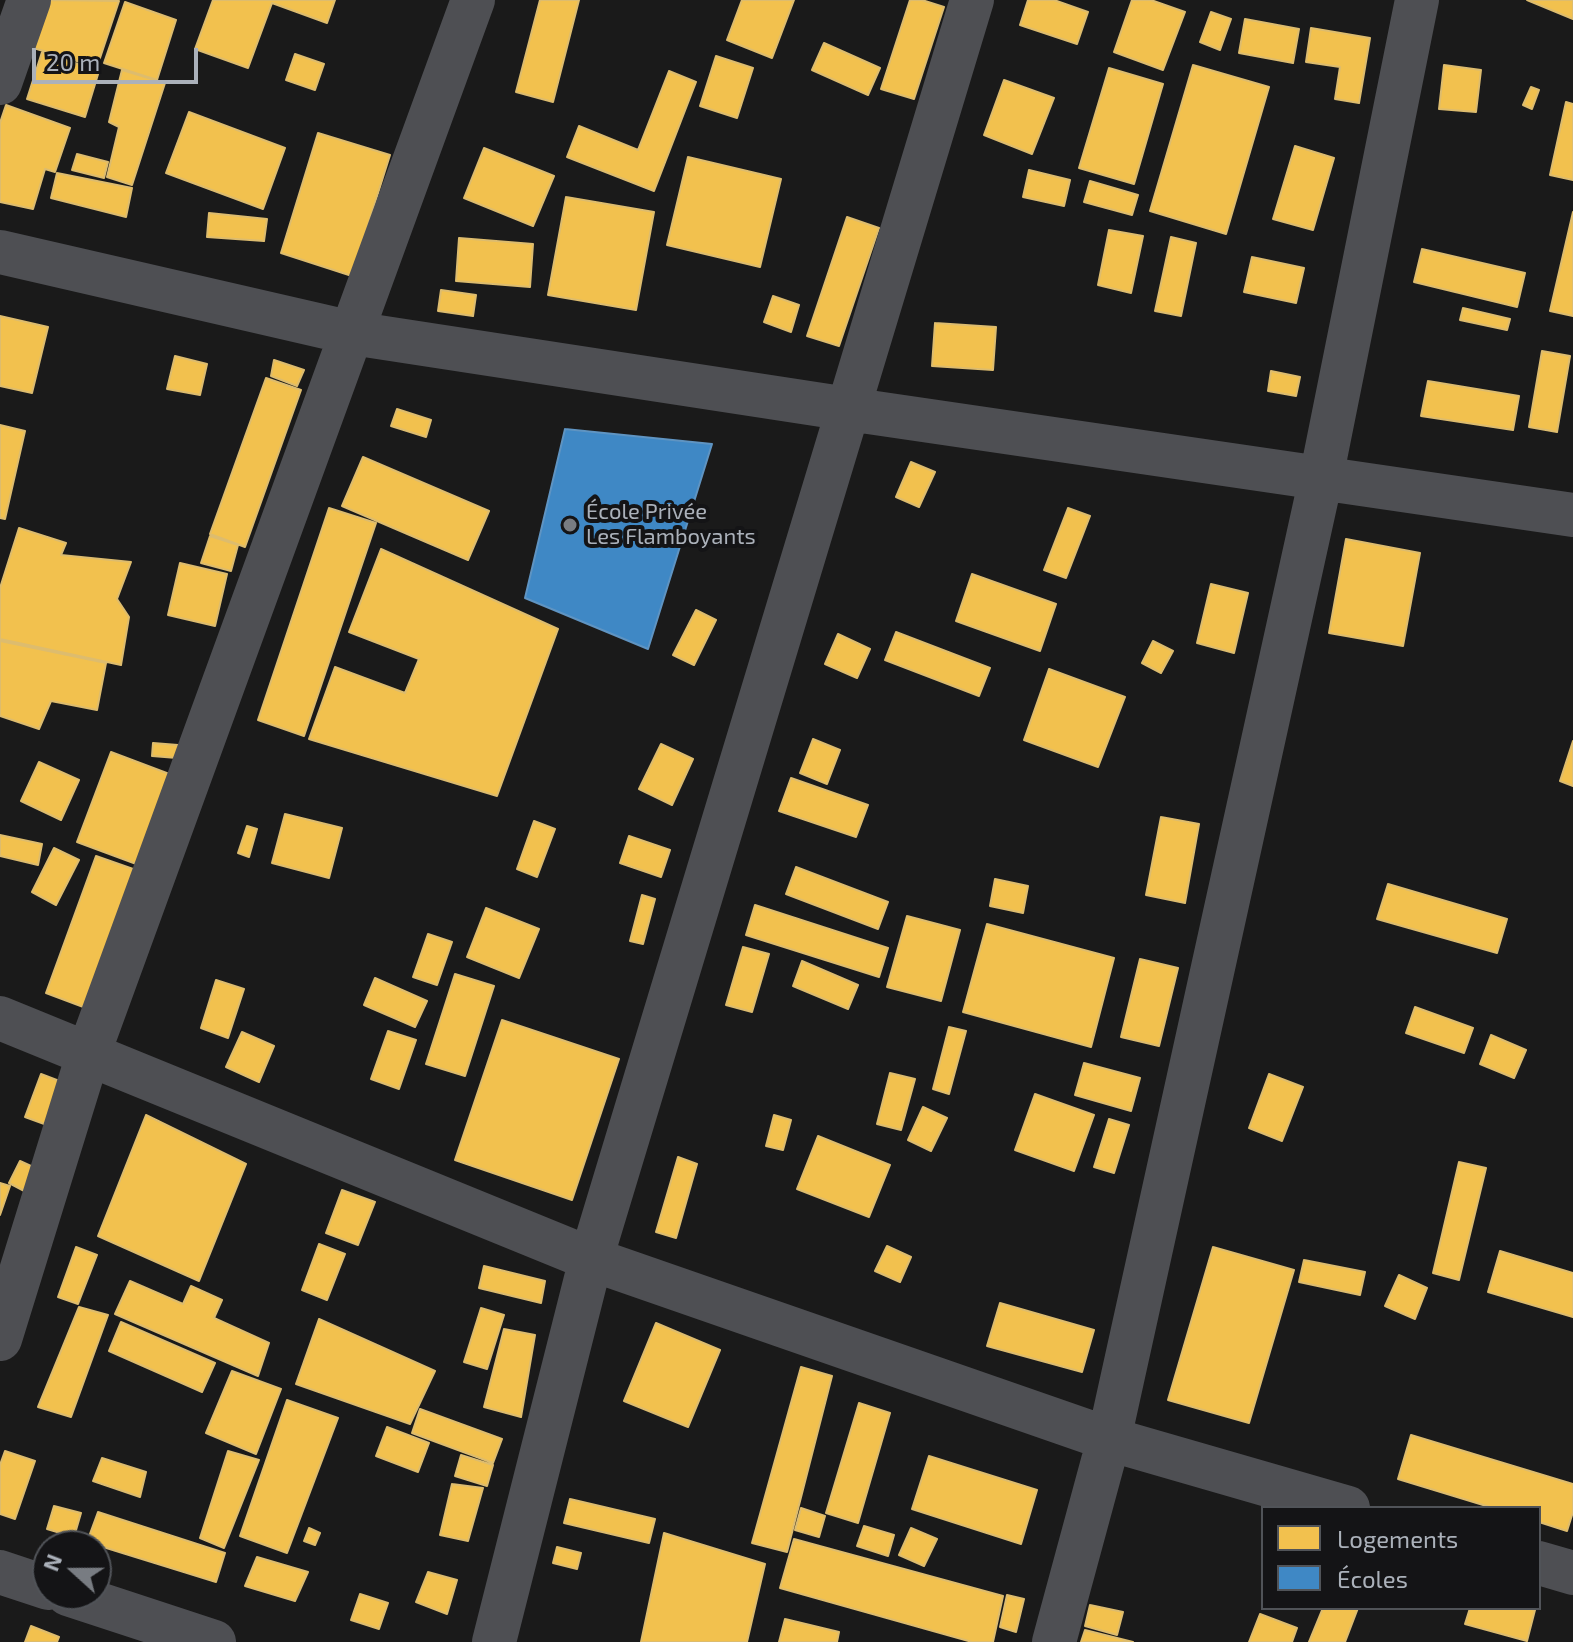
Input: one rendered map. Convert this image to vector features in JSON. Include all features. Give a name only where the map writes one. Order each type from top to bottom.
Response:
[{"type":"street","points":[[0,83],[29,0]]},
{"type":"street","points":[[0,1339],[88,1055],[473,0]]},
{"type":"street","points":[[494,1642],[591,1259],[972,0]]},
{"type":"street","points":[[1054,1642],[1109,1439],[1321,478],[1417,0]]},
{"type":"street","points":[[0,252],[352,333],[1573,515]]},
{"type":"street","points":[[0,1018],[591,1259],[1109,1439],[1341,1506]]},
{"type":"street","points":[[1541,1564],[1573,1573]]},
{"type":"street","points":[[0,1572],[32,1583]]},
{"type":"street","points":[[112,1608],[214,1642]]},
{"type":"building: Logements","points":[[46,0],[119,1],[97,67],[30,47]]},
{"type":"building: Logements","points":[[213,0],[335,0],[327,23],[272,3],[248,68],[195,49]]},
{"type":"building: Logements","points":[[540,0],[579,0],[553,102],[516,92]]},
{"type":"building: Logements","points":[[742,0],[794,0],[772,58],[727,40]]},
{"type":"building: Logements","points":[[910,0],[922,0],[944,7],[914,99],[881,89]]},
{"type":"building: Logements","points":[[1028,0],[1054,0],[1088,12],[1077,44],[1020,25]]},
{"type":"building: Logements","points":[[1132,0],[1151,0],[1185,12],[1163,70],[1114,52]]},
{"type":"building: Logements","points":[[1527,0],[1573,0],[1573,19]]},
{"type":"building: Logements","points":[[125,2],[176,20],[157,80],[104,63]]},
{"type":"building: Logements","points":[[1211,12],[1231,19],[1220,50],[1200,42]]},
{"type":"building: Logements","points":[[1245,19],[1299,29],[1293,63],[1239,53]]},
{"type":"building: Logements","points":[[1311,28],[1370,38],[1359,103],[1335,99],[1340,67],[1306,62]]},
{"type":"building: Logements","points":[[824,43],[880,68],[868,95],[812,70]]},
{"type":"building: Logements","points":[[42,52],[99,71],[85,117],[27,99]]},
{"type":"building: Logements","points":[[295,54],[324,64],[315,90],[286,80]]},
{"type":"building: Logements","points":[[716,56],[753,68],[737,118],[700,106]]},
{"type":"building: Logements","points":[[1193,65],[1269,87],[1226,234],[1150,211]]},
{"type":"building: Logements","points":[[1444,65],[1481,70],[1476,112],[1439,109]]},
{"type":"building: Logements","points":[[1109,68],[1163,84],[1134,184],[1079,168]]},
{"type":"building: Logements","points":[[122,70],[165,83],[132,185],[107,177],[119,127],[109,122]]},
{"type":"building: Logements","points":[[669,71],[696,82],[654,191],[567,157],[579,126],[638,150]]},
{"type":"building: Logements","points":[[1004,80],[1054,98],[1032,154],[984,135]]},
{"type":"building: Logements","points":[[1531,87],[1539,90],[1532,109],[1523,105]]},
{"type":"building: Logements","points":[[1566,102],[1573,104],[1573,180],[1550,175]]},
{"type":"building: Logements","points":[[6,105],[70,128],[55,172],[45,169],[33,209],[0,202],[0,123]]},
{"type":"building: Logements","points":[[189,112],[285,148],[263,209],[166,173]]},
{"type":"building: Logements","points":[[318,133],[390,155],[352,276],[281,253]]},
{"type":"building: Logements","points":[[1295,146],[1334,158],[1313,230],[1273,219]]},
{"type":"building: Logements","points":[[484,148],[554,176],[533,226],[464,198]]},
{"type":"building: Logements","points":[[77,154],[108,162],[104,178],[72,170]]},
{"type":"building: Logements","points":[[688,157],[781,179],[760,267],[667,245]]},
{"type":"building: Logements","points":[[1029,170],[1070,180],[1064,206],[1023,197]]},
{"type":"building: Logements","points":[[57,173],[132,188],[126,217],[51,198]]},
{"type":"building: Logements","points":[[1090,181],[1138,195],[1132,215],[1084,202]]},
{"type":"building: Logements","points":[[566,197],[654,212],[636,310],[548,295]]},
{"type":"building: Logements","points":[[1573,212],[1573,316],[1550,311]]},
{"type":"building: Logements","points":[[209,213],[267,219],[264,241],[207,237]]},
{"type":"building: Logements","points":[[847,217],[879,228],[839,346],[807,336]]},
{"type":"building: Logements","points":[[1109,230],[1143,236],[1131,293],[1098,285]]},
{"type":"building: Logements","points":[[1171,237],[1196,243],[1181,316],[1155,311]]},
{"type":"building: Logements","points":[[459,238],[533,244],[530,287],[456,281]]},
{"type":"building: Logements","points":[[1422,249],[1525,273],[1517,307],[1414,282]]},
{"type":"building: Logements","points":[[1252,257],[1304,268],[1296,303],[1244,292]]},
{"type":"building: Logements","points":[[441,290],[476,295],[473,316],[438,311]]},
{"type":"building: Logements","points":[[773,296],[799,305],[791,332],[764,322]]},
{"type":"building: Logements","points":[[1463,308],[1510,319],[1507,330],[1460,320]]},
{"type":"building: Logements","points":[[0,316],[48,327],[32,393],[0,386]]},
{"type":"building: Logements","points":[[935,323],[996,327],[993,370],[932,366]]},
{"type":"building: Logements","points":[[1542,351],[1570,356],[1557,432],[1529,427]]},
{"type":"building: Logements","points":[[175,356],[207,364],[200,395],[167,389]]},
{"type":"building: Logements","points":[[274,360],[304,370],[297,386],[271,376]]},
{"type":"building: Logements","points":[[1271,371],[1300,377],[1296,396],[1268,391]]},
{"type":"building: Logements","points":[[266,378],[301,390],[245,547],[210,534]]},
{"type":"building: Logements","points":[[1428,381],[1519,396],[1513,430],[1421,416]]},
{"type":"building: Logements","points":[[397,409],[431,420],[426,437],[391,426]]},
{"type":"building: Logements","points":[[0,425],[25,431],[5,519],[0,518]]},
{"type":"building: Logements","points":[[363,457],[489,511],[468,560],[342,506]]},
{"type":"building: Logements","points":[[911,462],[935,472],[919,507],[896,497]]},
{"type":"building: Logements","points":[[329,508],[376,523],[304,736],[258,720]]},
{"type":"building: Logements","points":[[1068,508],[1090,516],[1066,578],[1044,570]]},
{"type":"building: Logements","points":[[19,528],[66,543],[61,555],[131,562],[117,599],[129,617],[121,665],[0,639],[0,588]]},
{"type":"building: Logements","points":[[210,536],[238,545],[231,571],[201,563]]},
{"type":"building: Logements","points":[[1346,539],[1420,553],[1403,646],[1329,633]]},
{"type":"building: Logements","points":[[381,549],[558,629],[497,796],[309,739],[335,667],[405,693],[419,659],[349,632]]},
{"type":"building: Logements","points":[[180,563],[227,574],[215,626],[168,615]]},
{"type":"building: Logements","points":[[972,574],[1056,604],[1040,651],[956,621]]},
{"type":"building: Logements","points":[[1211,584],[1248,593],[1234,653],[1197,643]]},
{"type":"building: Logements","points":[[696,610],[716,620],[694,665],[673,655]]},
{"type":"building: Logements","points":[[896,632],[990,668],[979,696],[885,660]]},
{"type":"building: Logements","points":[[838,634],[870,649],[857,678],[825,664]]},
{"type":"building: Logements","points":[[0,641],[106,663],[97,710],[51,701],[39,729],[0,716]]},
{"type":"building: Logements","points":[[1153,641],[1173,651],[1161,673],[1142,663]]},
{"type":"building: Logements","points":[[1049,669],[1125,697],[1098,767],[1024,740]]},
{"type":"building: Logements","points":[[813,739],[840,750],[827,784],[800,773]]},
{"type":"building: Logements","points":[[1573,741],[1573,786],[1560,781]]},
{"type":"building: Logements","points":[[153,743],[178,745],[177,758],[152,756]]},
{"type":"building: Logements","points":[[661,744],[693,759],[672,805],[639,789]]},
{"type":"building: Logements","points":[[111,752],[172,775],[139,865],[77,842]]},
{"type":"building: Logements","points":[[39,762],[79,780],[61,820],[21,801]]},
{"type":"building: Logements","points":[[791,778],[868,805],[856,837],[779,811]]},
{"type":"building: Logements","points":[[285,814],[342,828],[329,878],[272,863]]},
{"type":"building: Logements","points":[[1161,817],[1199,824],[1185,903],[1146,895]]},
{"type":"building: Logements","points":[[534,821],[555,829],[537,877],[517,869]]},
{"type":"building: Logements","points":[[247,826],[257,829],[249,857],[238,853]]},
{"type":"building: Logements","points":[[0,835],[42,844],[38,865],[0,856]]},
{"type":"building: Logements","points":[[629,836],[670,850],[661,877],[620,863]]},
{"type":"building: Logements","points":[[54,848],[79,860],[56,905],[32,892]]},
{"type":"building: Logements","points":[[96,856],[136,870],[86,1008],[46,993]]},
{"type":"building: Logements","points":[[796,867],[888,902],[878,929],[786,894]]},
{"type":"building: Logements","points":[[995,879],[1028,886],[1023,913],[990,906]]},
{"type":"building: Logements","points":[[1388,884],[1507,919],[1497,953],[1377,919]]},
{"type":"building: Logements","points":[[642,895],[655,899],[643,944],[630,941]]},
{"type":"building: Logements","points":[[755,905],[888,948],[879,977],[746,935]]},
{"type":"building: Logements","points":[[486,908],[539,929],[519,978],[467,957]]},
{"type":"building: Logements","points":[[907,916],[960,930],[941,1001],[887,987]]},
{"type":"building: Logements","points":[[987,924],[1114,958],[1091,1047],[963,1012]]},
{"type":"building: Logements","points":[[428,934],[452,942],[437,985],[413,977]]},
{"type":"building: Logements","points":[[743,947],[769,954],[752,1012],[726,1005]]},
{"type":"building: Logements","points":[[1140,959],[1178,968],[1159,1046],[1121,1037]]},
{"type":"building: Logements","points":[[802,961],[858,985],[848,1009],[793,986]]},
{"type":"building: Logements","points":[[455,974],[494,986],[465,1076],[426,1064]]},
{"type":"building: Logements","points":[[375,978],[427,1001],[415,1027],[364,1005]]},
{"type":"building: Logements","points":[[216,980],[244,989],[228,1038],[201,1028]]},
{"type":"building: Logements","points":[[1415,1007],[1473,1028],[1464,1053],[1406,1033]]},
{"type":"building: Logements","points":[[502,1020],[619,1059],[572,1200],[455,1160]]},
{"type":"building: Logements","points":[[949,1027],[966,1031],[949,1094],[933,1089]]},
{"type":"building: Logements","points":[[388,1031],[416,1040],[399,1089],[371,1079]]},
{"type":"building: Logements","points":[[242,1032],[274,1046],[259,1082],[226,1067]]},
{"type":"building: Logements","points":[[1491,1035],[1526,1050],[1514,1078],[1480,1064]]},
{"type":"building: Logements","points":[[1084,1063],[1140,1078],[1131,1111],[1075,1095]]},
{"type":"building: Logements","points":[[890,1073],[915,1079],[901,1130],[877,1124]]},
{"type":"building: Logements","points":[[41,1074],[62,1082],[47,1125],[25,1117]]},
{"type":"building: Logements","points":[[1269,1074],[1303,1087],[1282,1141],[1249,1128]]},
{"type":"building: Logements","points":[[1035,1094],[1094,1115],[1074,1171],[1015,1150]]},
{"type":"building: Logements","points":[[923,1107],[947,1118],[931,1151],[908,1140]]},
{"type":"building: Logements","points":[[146,1115],[246,1164],[199,1281],[98,1236]]},
{"type":"building: Logements","points":[[774,1115],[791,1120],[783,1150],[766,1146]]},
{"type":"building: Logements","points":[[1109,1119],[1129,1125],[1114,1173],[1094,1167]]},
{"type":"building: Logements","points":[[818,1136],[890,1165],[869,1217],[797,1189]]},
{"type":"building: Logements","points":[[678,1157],[697,1164],[676,1238],[656,1232]]},
{"type":"building: Logements","points":[[20,1161],[42,1171],[30,1194],[9,1183]]},
{"type":"building: Logements","points":[[1459,1162],[1486,1168],[1459,1280],[1433,1273]]},
{"type":"building: Logements","points":[[0,1183],[10,1186],[0,1215]]},
{"type":"building: Logements","points":[[342,1190],[375,1202],[358,1245],[326,1233]]},
{"type":"building: Logements","points":[[319,1244],[345,1254],[327,1300],[302,1290]]},
{"type":"building: Logements","points":[[887,1246],[911,1257],[900,1282],[875,1271]]},
{"type":"building: Logements","points":[[76,1247],[97,1255],[78,1304],[58,1297]]},
{"type":"building: Logements","points":[[1213,1247],[1294,1270],[1249,1423],[1168,1400]]},
{"type":"building: Logements","points":[[1500,1251],[1573,1273],[1573,1317],[1488,1292]]},
{"type":"building: Logements","points":[[1304,1260],[1365,1272],[1360,1295],[1299,1282]]},
{"type":"building: Logements","points":[[484,1266],[545,1281],[541,1303],[479,1288]]},
{"type":"building: Logements","points":[[1399,1275],[1427,1288],[1415,1319],[1385,1306]]},
{"type":"building: Logements","points":[[130,1281],[183,1304],[191,1286],[222,1300],[214,1318],[269,1343],[258,1376],[115,1314]]},
{"type":"building: Logements","points":[[1000,1303],[1094,1330],[1082,1372],[987,1346]]},
{"type":"building: Logements","points":[[79,1307],[108,1315],[71,1417],[38,1407]]},
{"type":"building: Logements","points":[[481,1308],[504,1315],[487,1369],[464,1362]]},
{"type":"building: Logements","points":[[319,1319],[435,1371],[410,1424],[296,1384]]},
{"type":"building: Logements","points":[[121,1322],[215,1363],[202,1392],[109,1351]]},
{"type":"building: Logements","points":[[656,1323],[720,1350],[688,1427],[624,1401]]},
{"type":"building: Logements","points":[[504,1329],[535,1335],[521,1417],[484,1407]]},
{"type":"building: Logements","points":[[801,1367],[832,1376],[787,1552],[752,1543]]},
{"type":"building: Logements","points":[[232,1371],[281,1389],[256,1454],[206,1433]]},
{"type":"building: Logements","points":[[287,1400],[338,1418],[287,1553],[240,1536]]},
{"type":"building: Logements","points":[[859,1403],[890,1413],[858,1523],[826,1513]]},
{"type":"building: Logements","points":[[420,1409],[502,1439],[493,1463],[412,1433]]},
{"type":"building: Logements","points":[[387,1427],[429,1443],[418,1472],[376,1456]]},
{"type":"building: Logements","points":[[1411,1435],[1573,1484],[1573,1512],[1567,1531],[1541,1523],[1541,1506],[1486,1506],[1398,1479]]},
{"type":"building: Logements","points":[[5,1451],[35,1461],[15,1519],[0,1514],[0,1465]]},
{"type":"building: Logements","points":[[228,1451],[259,1460],[224,1548],[200,1538]]},
{"type":"building: Logements","points":[[461,1455],[493,1465],[487,1486],[455,1476]]},
{"type":"building: Logements","points":[[929,1456],[1037,1490],[1021,1544],[912,1509]]},
{"type":"building: Logements","points":[[102,1458],[146,1472],[140,1497],[93,1481]]},
{"type":"building: Logements","points":[[452,1484],[483,1488],[468,1541],[440,1535]]},
{"type":"building: Logements","points":[[570,1499],[655,1519],[649,1543],[564,1523]]},
{"type":"building: Logements","points":[[54,1506],[81,1513],[76,1530],[47,1529]]},
{"type":"building: Logements","points":[[801,1508],[825,1516],[819,1537],[795,1530]]},
{"type":"building: Logements","points":[[98,1512],[225,1553],[216,1582],[112,1550],[112,1530],[91,1530]]},
{"type":"building: Logements","points":[[864,1526],[894,1535],[888,1556],[857,1546]]},
{"type":"building: Logements","points":[[309,1528],[320,1533],[315,1545],[304,1541]]},
{"type":"building: Logements","points":[[911,1528],[937,1539],[924,1566],[899,1555]]},
{"type":"building: Logements","points":[[664,1533],[765,1564],[747,1642],[641,1642]]},
{"type":"building: Logements","points":[[794,1539],[1003,1596],[993,1642],[972,1642],[780,1588]]},
{"type":"building: Logements","points":[[557,1547],[581,1553],[577,1569],[553,1563]]},
{"type":"building: Logements","points":[[257,1557],[308,1572],[295,1601],[245,1586]]},
{"type":"building: Logements","points":[[428,1572],[457,1580],[447,1614],[416,1602]]},
{"type":"building: Logements","points":[[360,1594],[388,1603],[379,1629],[351,1620]]},
{"type":"building: Logements","points":[[1007,1595],[1024,1599],[1016,1632],[1000,1627]]},
{"type":"building: Logements","points":[[1090,1605],[1123,1612],[1117,1635],[1085,1626]]},
{"type":"building: Logements","points":[[1322,1610],[1357,1610],[1345,1642],[1309,1642]]},
{"type":"building: Logements","points":[[1469,1610],[1535,1610],[1527,1641],[1465,1624]]},
{"type":"building: Logements","points":[[1260,1614],[1297,1628],[1292,1642],[1249,1642]]},
{"type":"building: Logements","points":[[785,1619],[839,1632],[837,1642],[779,1642]]},
{"type":"building: Logements","points":[[31,1626],[59,1637],[57,1642],[25,1642]]},
{"type":"building: Logements","points":[[1085,1630],[1133,1642],[1081,1642]]},
{"type":"building: Écoles","points":[[565,429],[712,444],[648,649],[525,598]]},
{"type":"place","name":"École Privée Les Flamboyants","points":[[570,525]]}]
